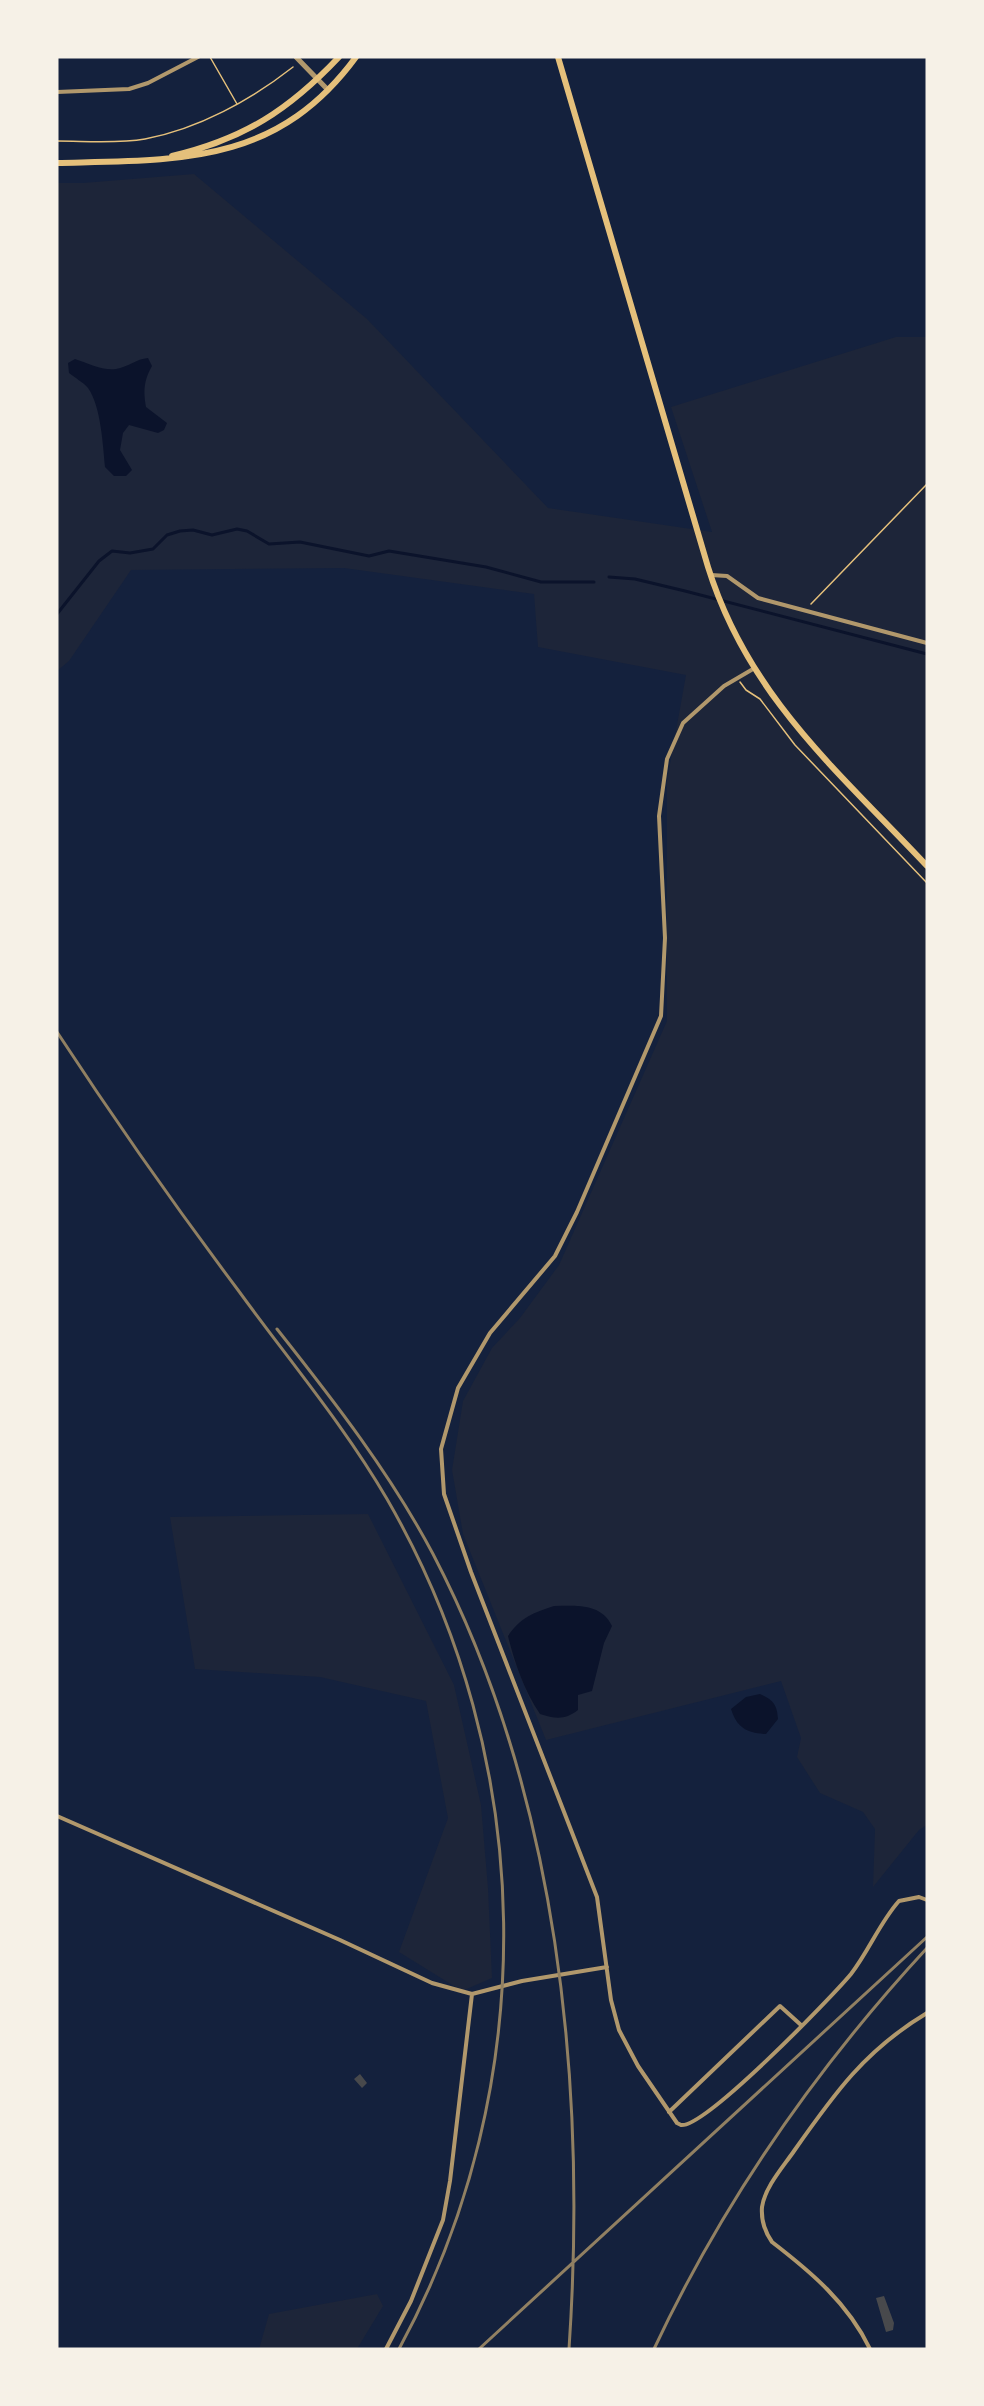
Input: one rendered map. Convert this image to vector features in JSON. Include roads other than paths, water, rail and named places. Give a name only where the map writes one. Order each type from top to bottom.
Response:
[{"type":"main road","points":[[151,160],[201,148],[250,129],[289,105],[318,80],[339,57]]},
{"type":"main road","points":[[57,163],[192,157],[258,139],[306,110],[328,90],[356,57]]},
{"type":"main road","points":[[558,57],[712,579],[725,614],[753,669],[799,731],[927,866]]},
{"type":"street","points":[[57,92],[129,88],[148,83],[198,57]]},
{"type":"street","points":[[298,59],[328,90]]},
{"type":"street","points":[[712,579],[727,576],[758,598],[927,643]]},
{"type":"street","points":[[753,669],[724,686],[683,723],[667,759],[659,816],[665,938],[661,1016],[577,1212],[555,1256],[490,1333],[458,1388],[441,1449],[444,1494],[471,1572],[597,1897],[619,2030],[638,2066],[669,2112],[681,2125],[697,2121],[715,2108],[801,2025],[851,1973],[899,1901],[918,1897],[927,1900]]},
{"type":"street","points":[[57,1816],[340,1940],[432,1983],[472,1994],[522,1981],[607,1966]]},
{"type":"street","points":[[386,2349],[416,2291],[443,2220],[450,2181],[472,1994]]},
{"type":"street","points":[[669,2112],[780,2006],[801,2025]]},
{"type":"street","points":[[870,2349],[853,2319],[831,2291],[772,2242],[766,2233],[762,2209],[777,2176],[842,2084],[873,2052],[927,2013]]},
{"type":"waterway","points":[[57,614],[99,561],[112,551],[130,553],[153,549],[167,535],[193,530],[212,535],[237,529],[247,531],[269,544],[300,542],[369,556],[389,551],[486,567],[541,582],[594,582]]},
{"type":"waterway","points":[[609,577],[635,579],[685,591],[927,654]]},
{"type":"railway","points":[[57,1032],[168,1194],[353,1445],[387,1499],[437,1600],[473,1705],[495,1813],[504,1922],[498,2032],[479,2141],[446,2247],[399,2349]]},
{"type":"railway","points":[[277,1329],[380,1466],[433,1554],[475,1646],[510,1742],[536,1840],[555,1941],[567,2044],[573,2146],[573,2248],[569,2349]]},
{"type":"railway","points":[[479,2349],[927,1937]]},
{"type":"railway","points":[[654,2349],[710,2241],[775,2138],[810,2088],[848,2040],[927,1948]]}]
